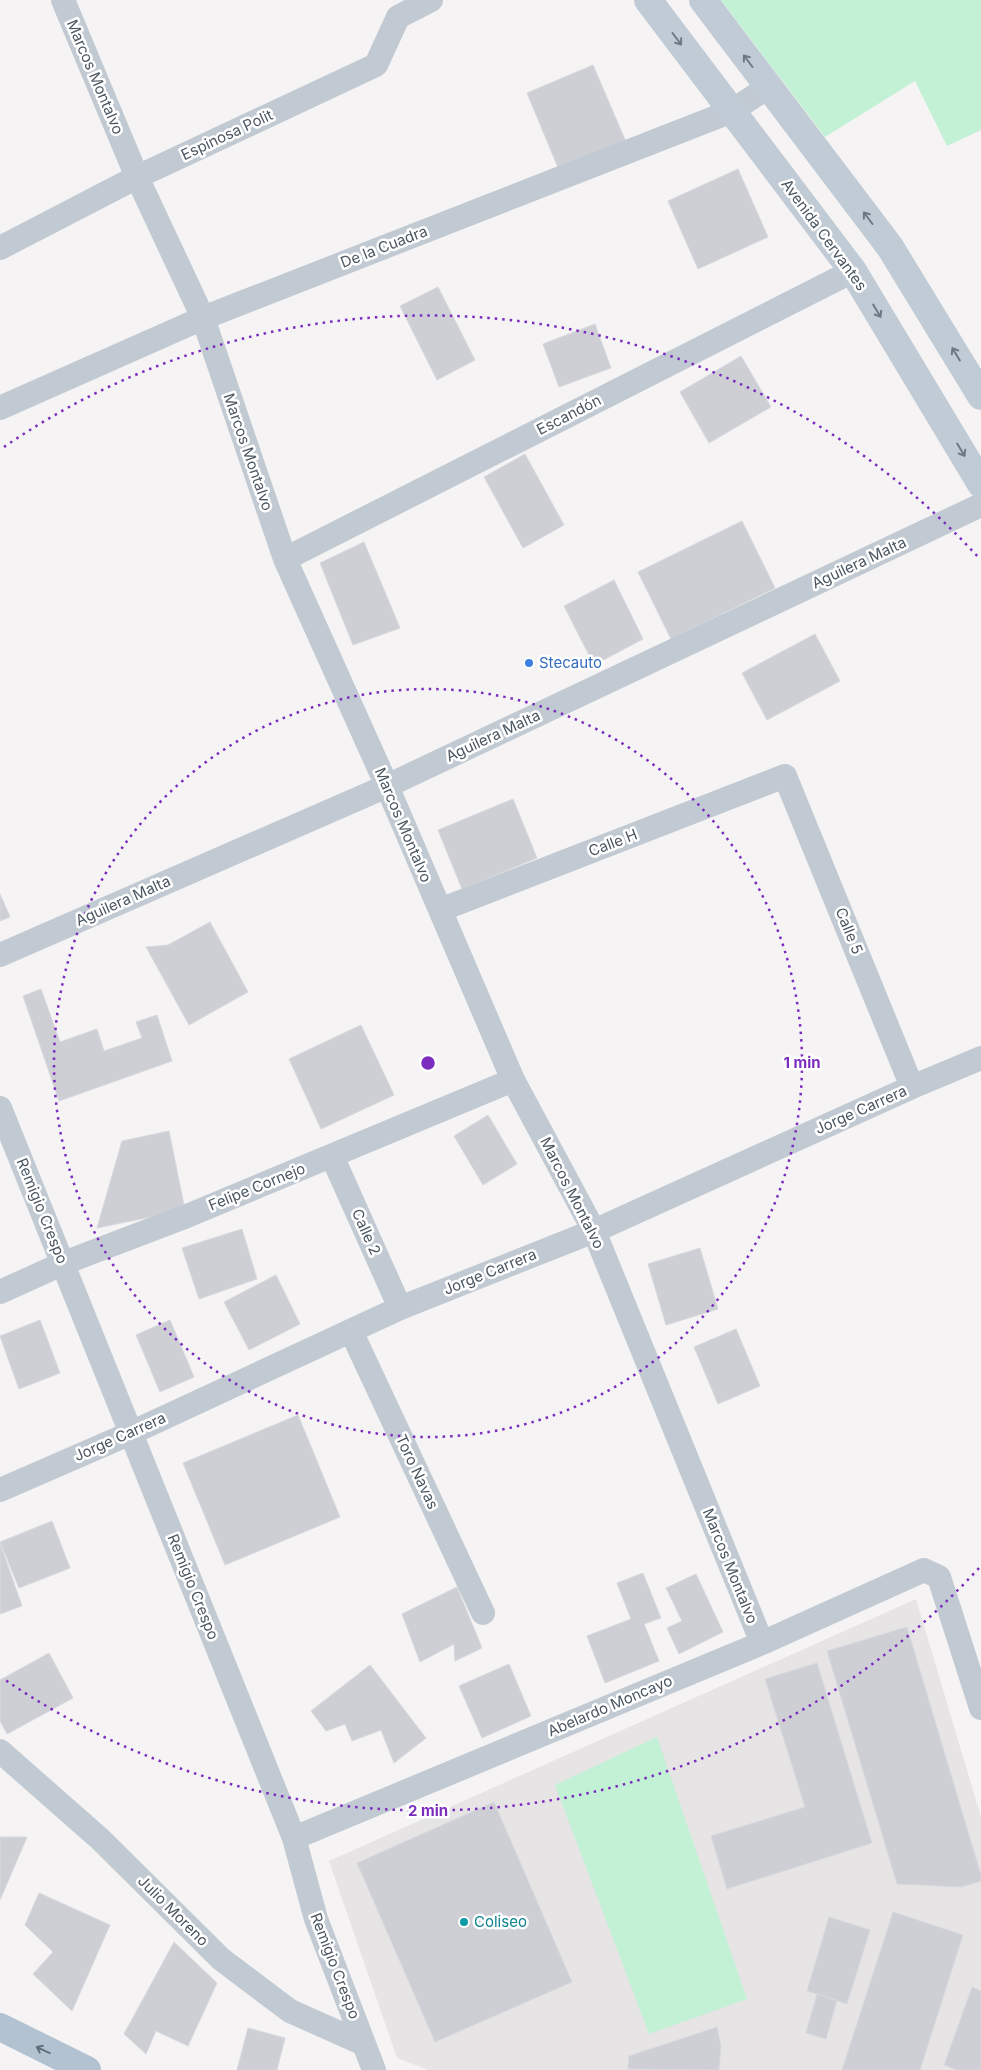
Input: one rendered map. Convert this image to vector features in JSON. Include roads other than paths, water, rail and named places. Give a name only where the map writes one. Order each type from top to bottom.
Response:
[{"type":"main road","points":[[0,2027],[87,2070]]},
{"type":"street","name":"Marcos Montalvo","points":[[63,0],[137,177],[203,318],[285,559],[387,786],[513,1080],[594,1231],[762,1643]]},
{"type":"street","name":"Espinosa Polit","points":[[0,248],[137,177],[376,64],[398,17],[431,0]]},
{"type":"street","name":"Avenida Cervantes","points":[[648,0],[853,271],[981,484]]},
{"type":"street","points":[[703,0],[890,247],[981,396]]},
{"type":"street","name":"De la Cuadra","points":[[0,408],[203,318],[732,111],[768,87]]},
{"type":"street","name":"Escandón","points":[[285,559],[853,271]]},
{"type":"street","name":"Aguilera Malta","points":[[0,955],[387,786],[981,506]]},
{"type":"street","name":"Calle H","points":[[440,910],[785,776]]},
{"type":"street","name":"Calle 5","points":[[785,776],[912,1086]]},
{"type":"street","name":"Jorge Carrera","points":[[0,1490],[131,1433],[400,1308],[594,1231],[912,1086],[981,1058]]},
{"type":"street","name":"Felipe Cornejo","points":[[0,1292],[64,1263],[332,1156],[513,1080]]},
{"type":"street","name":"Remigio Crespo","points":[[0,1108],[294,1838],[316,1918],[374,2070]]},
{"type":"street","name":"Calle 2","points":[[332,1156],[400,1308]]},
{"type":"street","name":"Toro Navas","points":[[351,1332],[483,1613]]},
{"type":"street","name":"Abelardo Moncayo","points":[[294,1838],[762,1643],[924,1570],[939,1577],[947,1596],[981,1708]]},
{"type":"street","name":"Julio Moreno","points":[[0,1751],[100,1839],[221,1959],[290,2011],[364,2044]]},
{"type":"place","name":"Stecauto","points":[[529,663]]},
{"type":"place","name":"Coliseo","points":[[464,1922]]}]
